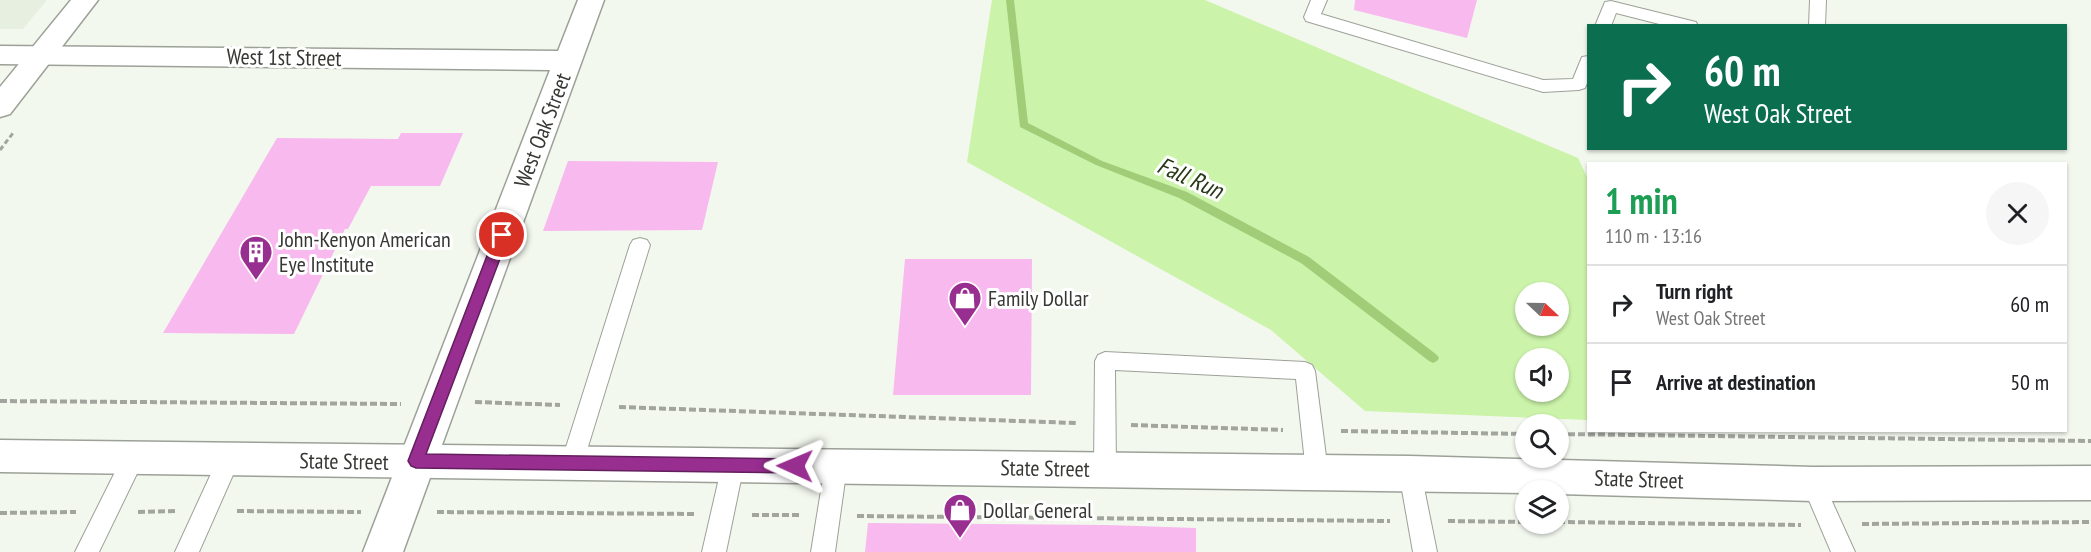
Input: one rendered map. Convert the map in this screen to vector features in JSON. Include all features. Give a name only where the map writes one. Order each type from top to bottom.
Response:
[{"type":"main road","points":[[0,107],[85,0]]},
{"type":"main road","name":"West Oak Street","points":[[383,552],[591,0]]},
{"type":"main road","name":"West 1st Street","points":[[0,55],[568,62]]},
{"type":"main road","name":"State Street","points":[[0,456],[1410,473],[1813,484],[2091,483]]},
{"type":"lane","points":[[1319,0],[1311,17],[1543,86],[1579,84],[1587,64]]},
{"type":"lane","points":[[1817,24],[1818,0]]},
{"type":"lane","points":[[1604,24],[1611,6],[1682,24]]},
{"type":"lane","points":[[572,463],[640,245]]},
{"type":"lane","points":[[1105,469],[1105,361],[1305,370],[1317,472]]},
{"type":"lane","points":[[87,552],[134,457]]},
{"type":"lane","points":[[187,552],[229,459]]},
{"type":"lane","points":[[714,552],[733,465]]},
{"type":"lane","points":[[823,552],[836,466]]},
{"type":"lane","points":[[1410,473],[1425,552]]},
{"type":"lane","points":[[1813,484],[1843,552]]},
{"type":"path","points":[[0,401],[413,404]]},
{"type":"path","points":[[470,401],[1312,431],[1515,434]]},
{"type":"path","points":[[1569,434],[2091,441]]},
{"type":"path","points":[[436,512],[1515,522]]},
{"type":"shaded area","points":[[0,0],[47,0],[23,29],[0,29]]},
{"type":"green space","points":[[992,0],[1205,0],[1578,158],[1587,177],[1587,420],[1569,419],[1569,414],[1515,414],[1515,417],[1365,411],[1271,330],[967,162]]},
{"type":"building","points":[[1355,0],[1477,0],[1467,38],[1354,10]]},
{"type":"building","name":"John-Kenyon American Eye Institute","points":[[401,133],[463,133],[440,186],[371,186],[348,229],[345,229],[294,334],[163,333],[277,138],[398,139]]},
{"type":"building","points":[[568,161],[718,162],[702,230],[543,231]]},
{"type":"building","name":"Family Dollar","points":[[905,259],[1032,259],[1031,395],[893,395]]},
{"type":"building","points":[[868,523],[1196,528],[1196,552],[865,552]]},
{"type":"waterway","name":"Fall Run","points":[[1010,0],[1023,125],[1099,163],[1183,195],[1305,260],[1433,358]]},
{"type":"place","name":"John-Kenyon American Eye Institute","points":[[256,281]]},
{"type":"place","name":"Family Dollar","points":[[965,327]]},
{"type":"place","name":"Dollar General","points":[[960,539]]},
{"type":"route","points":[[502,235],[416,461],[795,466]]}]
